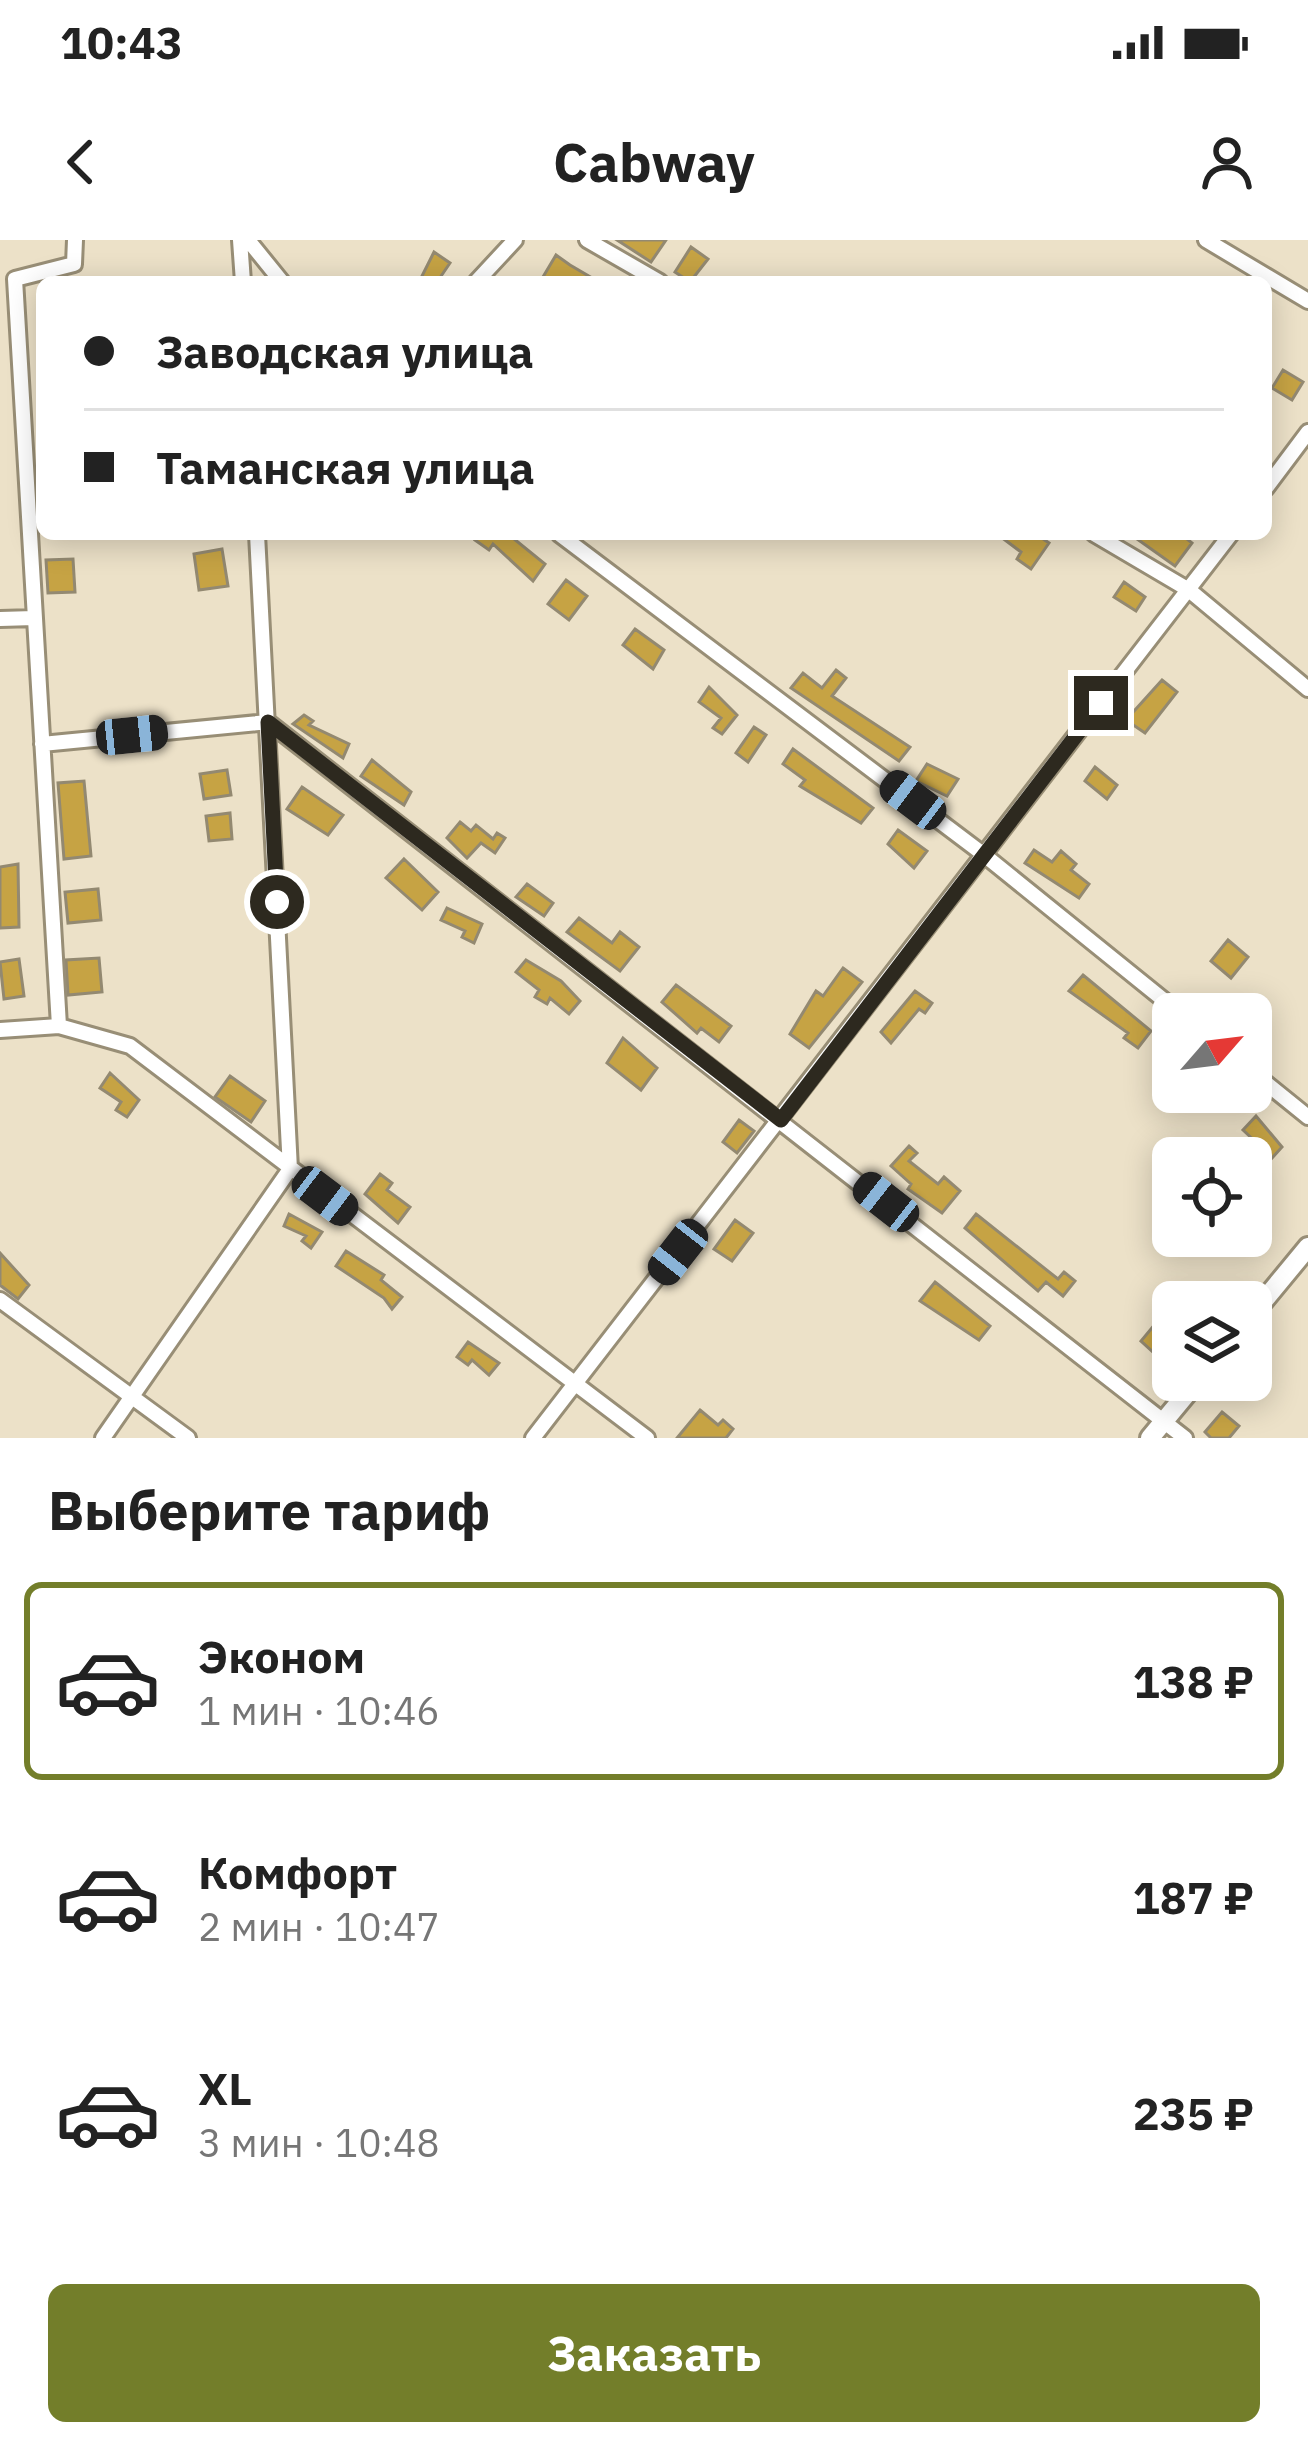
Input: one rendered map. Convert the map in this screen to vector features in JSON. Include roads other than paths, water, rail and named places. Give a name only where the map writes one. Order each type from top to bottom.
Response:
[{"type":"street","points":[[59,1026],[15,279],[74,264],[75,240]]},
{"type":"street","points":[[243,276],[244,240]]},
{"type":"street","points":[[244,240],[277,276]]},
{"type":"street","points":[[482,276],[515,240]]},
{"type":"street","points":[[587,240],[649,276]]},
{"type":"street","points":[[1206,240],[1266,276]]},
{"type":"street","points":[[1272,279],[1308,301]]},
{"type":"street","points":[[1272,480],[1308,432]]},
{"type":"street","points":[[103,1438],[290,1169],[257,540]]},
{"type":"street","points":[[567,540],[983,854],[1155,993]]},
{"type":"street","points":[[1104,540],[1190,590],[1308,689]]},
{"type":"street","points":[[533,1438],[1227,540]]},
{"type":"street","points":[[0,619],[34,618]]},
{"type":"street","points":[[42,744],[268,722],[1185,1438]]},
{"type":"street","points":[[0,1030],[59,1026],[130,1046],[647,1438]]},
{"type":"street","points":[[1272,1088],[1308,1117]]},
{"type":"street","points":[[1272,1291],[1308,1247]]},
{"type":"street","points":[[0,1300],[188,1438]]},
{"type":"street","points":[[1150,1438],[1180,1401]]}]
